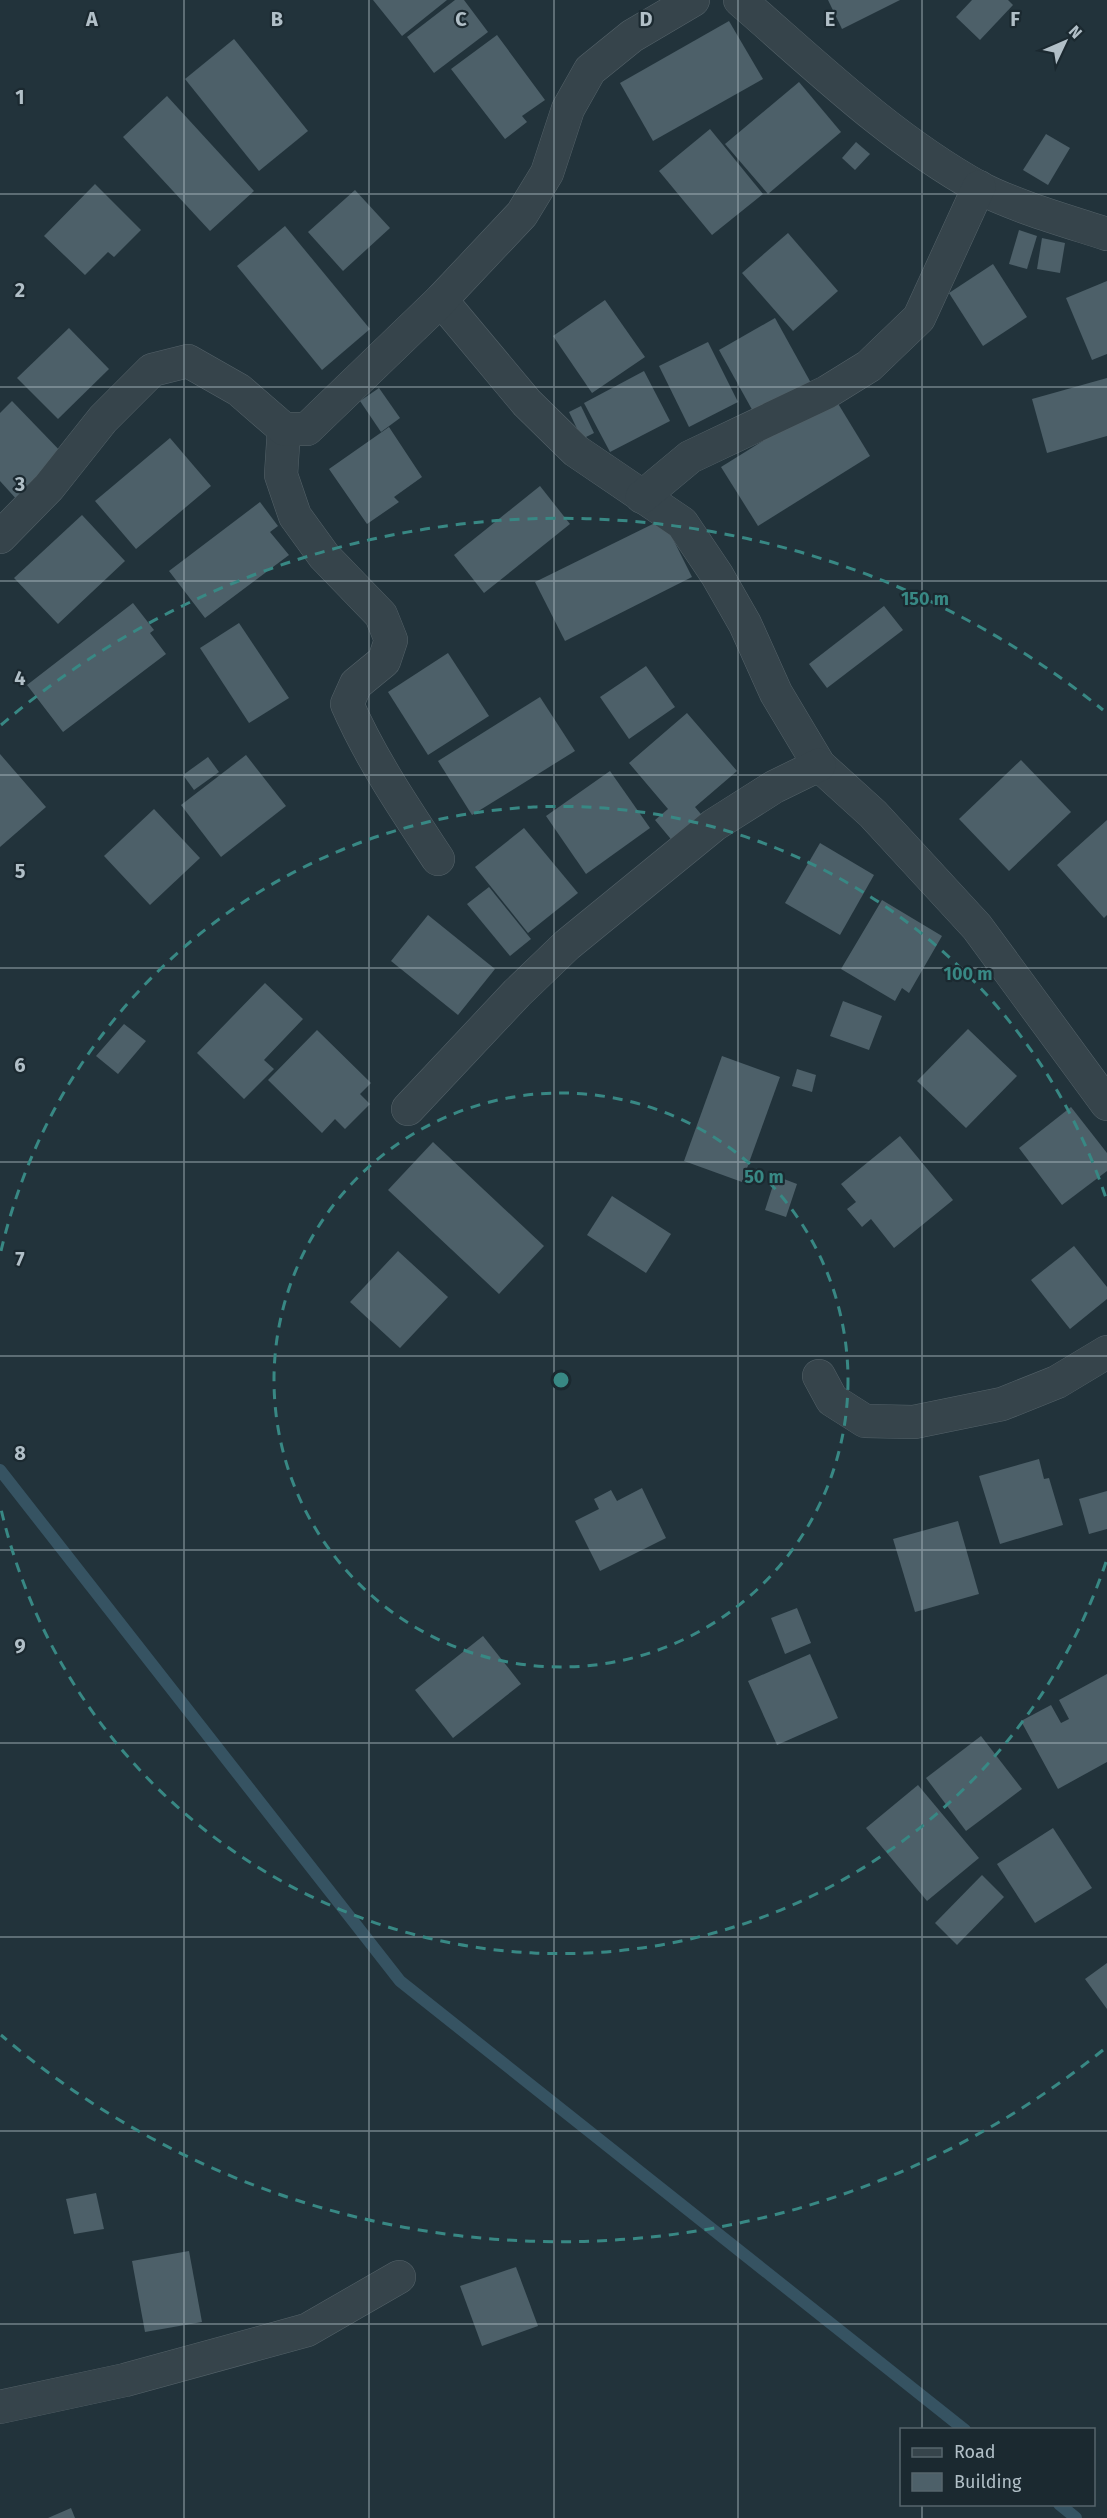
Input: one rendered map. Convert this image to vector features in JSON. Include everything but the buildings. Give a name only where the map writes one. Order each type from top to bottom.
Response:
[{"type":"street","points":[[0,537],[49,487],[103,419],[152,370],[188,361],[239,390],[285,429],[307,429],[441,300],[522,214],[547,173],[568,109],[590,70],[632,36],[693,0]]},
{"type":"street","points":[[740,0],[866,108],[925,153],[979,187],[1107,234]]},
{"type":"street","points":[[642,497],[690,458],[827,392],[869,366],[919,318],[979,187]]},
{"type":"street","points":[[441,300],[527,403],[576,451],[682,523],[711,566],[745,624],[776,693],[819,765],[873,814],[977,927],[1107,1104]]},
{"type":"street","points":[[285,429],[281,475],[296,516],[324,556],[381,615],[391,640],[384,661],[356,684],[347,704],[380,770],[438,860]]},
{"type":"street","points":[[408,1109],[510,1001],[567,945],[714,825],[774,787],[819,765]]},
{"type":"street","points":[[819,1376],[832,1400],[865,1420],[914,1422],[1002,1404],[1057,1382],[1107,1352]]},
{"type":"street","points":[[0,2407],[125,2380],[307,2331],[399,2277]]},
{"type":"waterway","points":[[0,1470],[400,1981],[962,2428]]},
{"type":"waterway","points":[[1061,2506],[1076,2518]]}]
